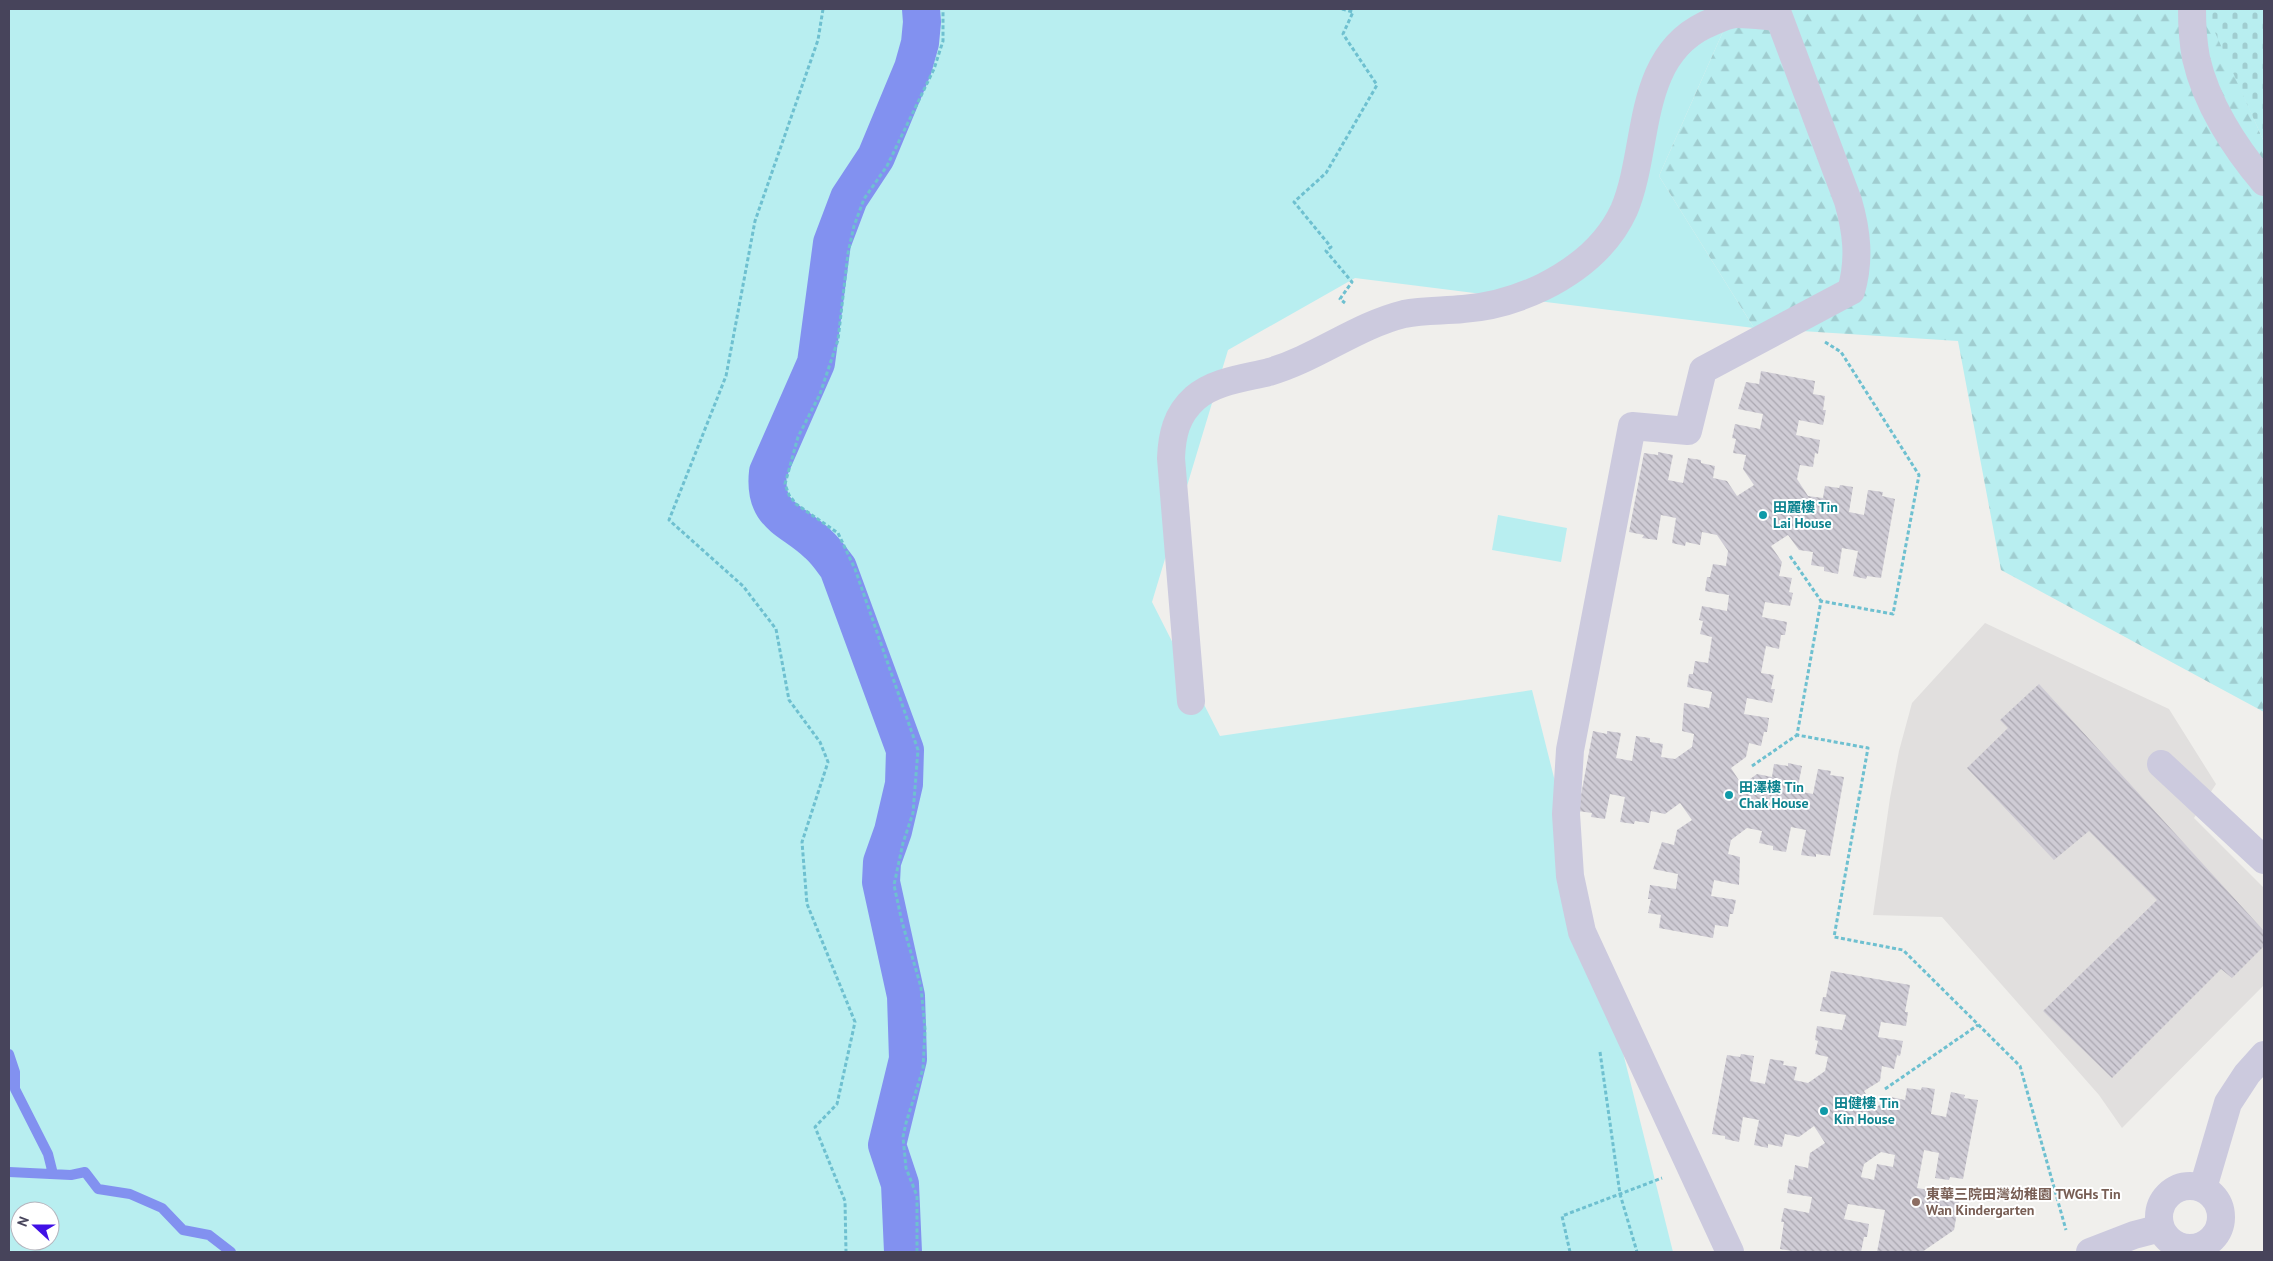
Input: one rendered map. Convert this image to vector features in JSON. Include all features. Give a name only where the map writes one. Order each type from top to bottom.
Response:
[{"type":"lane","points":[[2192,9],[2196,57],[2209,95],[2244,156],[2264,182]]},
{"type":"lane","points":[[1191,701],[1172,458],[1173,433],[1176,423],[1190,403],[1207,390],[1289,365],[1374,324],[1407,314],[1463,309],[1510,300],[1544,286],[1580,264],[1608,236],[1623,211],[1628,198],[1637,155],[1660,69],[1673,49],[1700,28],[1735,14],[1777,13],[1848,202],[1854,226],[1857,254],[1856,272],[1851,291],[1703,370],[1688,431],[1632,426],[1570,750],[1566,814],[1570,876],[1582,932],[1730,1252]]},
{"type":"lane","points":[[2161,764],[2264,860]]},
{"type":"lane","points":[[2203,1188],[2228,1103],[2246,1074],[2264,1055]]},
{"type":"lane","points":[[2192,1185],[2203,1188],[2210,1193],[2220,1209],[2219,1228],[2209,1248],[2192,1248],[2177,1245],[2170,1241],[2161,1228],[2159,1218],[2161,1207],[2173,1191],[2192,1185]]},
{"type":"lane","points":[[2090,1252],[2134,1235],[2161,1228]]},
{"type":"path","points":[[824,9],[818,40],[755,221],[726,376],[669,520],[743,586],[776,629],[789,700],[820,742],[828,762],[802,842],[807,904],[855,1022],[837,1104],[815,1127],[845,1201],[846,1252]]},
{"type":"path","points":[[917,1252],[917,1196],[906,1168],[903,1152],[906,1123],[922,1069],[925,1029],[921,987],[902,922],[894,885],[903,843],[913,813],[918,750],[854,569],[838,533],[796,504],[789,495],[785,484],[798,437],[820,394],[838,340],[848,253],[854,226],[864,199],[888,166],[934,69],[943,42],[943,9]]},
{"type":"path","points":[[1342,9],[1353,12],[1343,34],[1377,85],[1326,173],[1294,202],[1331,247],[1326,251],[1352,282],[1340,300],[1374,324]]},
{"type":"path","points":[[1793,322],[1841,352],[1919,475],[1893,614],[1821,601]]},
{"type":"path","points":[[1752,766],[1796,735],[1821,601],[1790,556]]},
{"type":"path","points":[[1796,735],[1868,748],[1834,937],[1903,950],[2020,1066],[2067,1234]]},
{"type":"path","points":[[1885,1089],[1978,1025]]},
{"type":"path","points":[[1599,1050],[1620,1194],[1637,1252]]},
{"type":"path","points":[[1570,1252],[1562,1216],[1691,1167]]},
{"type":"shaded area","points":[[1985,623],[2169,709],[2216,784],[2194,818],[2264,888],[2264,985],[2122,1128],[2099,1095],[1942,917],[1873,915],[1890,798],[1899,751],[1912,703]]},
{"type":"green space","points":[[9,9],[1733,9],[1659,176],[1754,328],[1355,278],[1228,350],[1152,602],[1220,736],[1532,690],[1673,1252],[9,1252]]},
{"type":"green space","points":[[1733,9],[2206,9],[2264,142],[2264,712],[2001,570],[1958,341],[1754,328],[1659,176]]},
{"type":"green space","points":[[2264,9],[2264,142],[2205,10]]},
{"type":"green space","points":[[1498,515],[1567,528],[1561,562],[1492,550]]},
{"type":"building","points":[[1761,371],[1815,381],[1813,394],[1825,396],[1823,410],[1826,410],[1823,425],[1799,420],[1796,435],[1820,440],[1818,454],[1815,453],[1813,467],[1800,465],[1797,479],[1808,496],[1823,498],[1825,486],[1839,488],[1840,485],[1853,487],[1849,512],[1864,515],[1868,490],[1883,492],[1882,496],[1895,499],[1881,578],[1867,576],[1866,579],[1853,576],[1858,551],[1842,548],[1838,574],[1824,571],[1824,567],[1811,565],[1813,552],[1799,550],[1788,535],[1771,546],[1782,562],[1779,576],[1792,578],[1789,592],[1793,593],[1790,606],[1765,602],[1762,617],[1787,622],[1785,635],[1781,635],[1779,649],[1766,646],[1761,673],[1774,675],[1771,689],[1775,689],[1772,703],[1747,698],[1744,714],[1769,718],[1767,732],[1764,732],[1761,746],[1749,743],[1746,757],[1731,768],[1742,785],[1757,774],[1772,777],[1774,764],[1788,766],[1788,763],[1802,766],[1797,791],[1813,794],[1818,769],[1831,771],[1830,775],[1844,777],[1830,856],[1816,854],[1816,857],[1801,855],[1806,830],[1791,827],[1786,852],[1773,850],[1773,846],[1759,843],[1762,831],[1747,828],[1731,840],[1728,854],[1740,857],[1739,885],[1714,880],[1711,896],[1736,900],[1733,914],[1730,914],[1728,927],[1715,925],[1713,938],[1659,928],[1661,915],[1648,913],[1651,899],[1648,899],[1650,885],[1676,889],[1678,874],[1653,869],[1662,842],[1674,845],[1677,830],[1692,820],[1680,803],[1665,814],[1651,811],[1649,823],[1635,821],[1634,824],[1620,822],[1625,797],[1610,794],[1605,819],[1591,817],[1592,813],[1578,811],[1593,731],[1607,734],[1607,731],[1621,733],[1616,758],[1632,761],[1636,736],[1650,738],[1650,742],[1663,744],[1661,757],[1675,759],[1692,747],[1694,734],[1682,731],[1684,703],[1709,708],[1712,692],[1687,687],[1689,674],[1693,674],[1695,661],[1708,663],[1712,637],[1700,634],[1703,621],[1699,620],[1702,606],[1727,611],[1729,595],[1705,591],[1707,577],[1710,577],[1713,564],[1726,566],[1728,551],[1717,535],[1702,532],[1700,545],[1686,542],[1685,546],[1672,543],[1676,518],[1661,515],[1657,540],[1642,538],[1644,535],[1629,532],[1644,453],[1658,455],[1658,452],[1673,455],[1668,480],[1683,483],[1688,458],[1701,460],[1701,463],[1715,466],[1713,478],[1727,481],[1737,496],[1754,485],[1743,469],[1746,455],[1733,453],[1736,439],[1732,438],[1735,424],[1760,429],[1763,414],[1738,409],[1746,382],[1759,384]]},
{"type":"building","points":[[2039,684],[2264,931],[2264,946],[2232,978],[2221,969],[2112,1078],[2043,1011],[2157,900],[2089,831],[2054,860],[1967,768],[2008,728],[2000,720]]},
{"type":"building","name":"田健樓 Tin Kin House","points":[[1831,971],[1910,985],[1905,1012],[1908,1012],[1906,1026],[1881,1022],[1878,1037],[1903,1041],[1900,1056],[1897,1055],[1894,1069],[1882,1066],[1880,1081],[1864,1091],[1875,1108],[1891,1097],[1905,1100],[1907,1088],[1921,1090],[1922,1087],[1935,1089],[1931,1114],[1946,1117],[1951,1092],[1965,1095],[1964,1098],[1978,1100],[1963,1179],[1950,1177],[1949,1180],[1935,1178],[1939,1153],[1924,1150],[1917,1188],[1960,1195],[1954,1230],[1922,1252],[1877,1252],[1885,1210],[1848,1204],[1844,1219],[1869,1224],[1867,1237],[1864,1237],[1861,1252],[1798,1252],[1780,1249],[1784,1222],[1781,1222],[1784,1208],[1809,1213],[1812,1197],[1787,1193],[1789,1179],[1793,1180],[1795,1165],[1808,1168],[1810,1153],[1825,1143],[1814,1126],[1799,1137],[1785,1134],[1782,1147],[1768,1144],[1768,1148],[1754,1145],[1759,1120],[1743,1117],[1739,1142],[1725,1139],[1725,1136],[1712,1134],[1727,1055],[1740,1057],[1741,1054],[1754,1056],[1750,1081],[1765,1084],[1770,1059],[1784,1061],[1783,1065],[1797,1067],[1794,1080],[1808,1083],[1825,1071],[1828,1057],[1815,1054],[1818,1041],[1815,1040],[1817,1026],[1842,1030],[1846,1015],[1820,1011],[1823,997],[1826,997]],"holes":[[[1881,1152],[1895,1155],[1893,1167],[1877,1164],[1874,1180],[1861,1177],[1864,1164]]]},
{"type":"waterway","points":[[903,1252],[900,1184],[887,1145],[908,1059],[906,996],[881,882],[882,862],[893,831],[904,784],[905,750],[838,568],[821,547],[789,522],[775,508],[770,499],[768,472],[816,363],[832,243],[849,198],[876,157],[913,68],[920,43],[921,9]]},
{"type":"waterway","points":[[9,1054],[15,1072],[15,1089],[48,1154],[53,1174]]},
{"type":"waterway","points":[[9,1172],[71,1175],[85,1172],[98,1189],[130,1194],[162,1208],[183,1230],[209,1235],[231,1252]]},
{"type":"place","name":"田麗樓 Tin Lai House","points":[[1763,515]]},
{"type":"place","name":"田澤樓 Tin Chak House","points":[[1729,795]]},
{"type":"place","name":"田健樓 Tin Kin House","points":[[1824,1111]]},
{"type":"place","name":"東華三院田灣幼稚園 TWGHs Tin Wan Kindergarten","points":[[1916,1202]]}]
